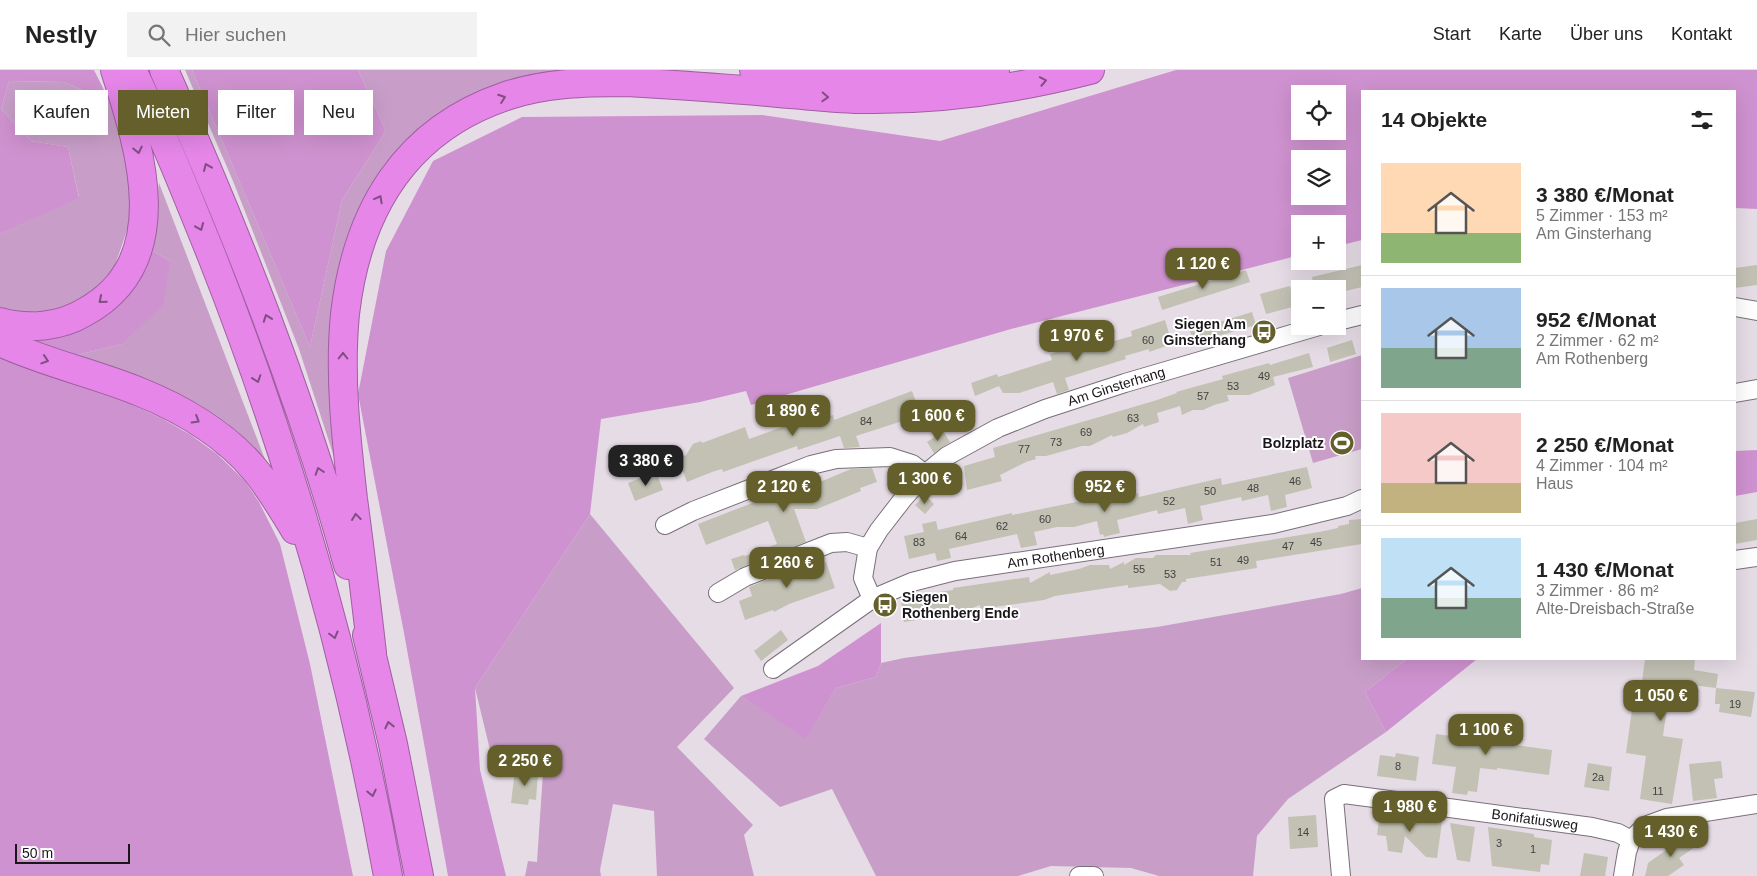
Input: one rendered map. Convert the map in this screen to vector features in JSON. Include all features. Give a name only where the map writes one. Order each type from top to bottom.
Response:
[{"type":"highway","points":[[0,322],[22,326],[38,326],[54,324],[80,315],[112,292],[125,275],[135,256],[141,239],[144,221],[144,185],[138,148],[116,70]]},
{"type":"highway","points":[[132,70],[187,196],[232,309],[273,424],[322,588],[364,752],[388,876]]},
{"type":"highway","points":[[164,70],[208,169],[249,269],[299,408],[338,530],[372,653],[393,744],[419,876]]},
{"type":"highway","points":[[658,70],[777,93]]},
{"type":"highway","points":[[754,70],[813,76],[887,78],[945,76],[1006,70]]},
{"type":"highway","points":[[372,653],[344,413],[343,345],[345,314],[356,256],[368,221],[389,182],[423,143],[442,128],[465,114],[507,96],[534,89],[586,82],[626,82],[864,99],[943,96],[995,90],[1090,70]]},
{"type":"highway","points":[[0,342],[28,354],[170,405],[199,422],[227,442],[255,470],[276,500],[297,534],[322,588]]},
{"type":"street","points":[[1736,308],[1757,311]]},
{"type":"street","points":[[1346,319],[1361,315]]},
{"type":"street","name":"Am Ginsterhang","points":[[872,599],[863,578],[868,548],[897,506],[925,474],[947,456],[998,428],[1045,409],[1125,383],[1291,334]]},
{"type":"street","points":[[1736,393],[1757,389]]},
{"type":"street","points":[[665,525],[693,511],[811,465],[836,460],[890,457],[912,464],[925,474]]},
{"type":"street","name":"Am Rothenberg","points":[[773,669],[872,599],[912,582],[955,571],[1274,524],[1347,506],[1361,499]]},
{"type":"street","points":[[718,593],[745,577],[831,543],[847,542],[868,548]]},
{"type":"street","points":[[1736,560],[1757,557]]},
{"type":"street","name":"Bonifatiusweg","points":[[1341,876],[1334,799],[1344,794],[1592,827],[1618,833],[1632,840]]},
{"type":"street","points":[[1623,876],[1627,852],[1632,840],[1645,826],[1667,818],[1757,804]]},
{"type":"shaded area","points":[[0,70],[94,70],[104,90],[82,90],[64,82],[9,81],[1,109],[15,124],[15,135],[25,135],[31,141],[68,147],[79,198],[0,234]]},
{"type":"shaded area","points":[[185,70],[192,70],[201,90],[194,90]]},
{"type":"shaded area","points":[[192,70],[358,70],[367,90],[304,90],[304,135],[373,135],[373,103],[386,131],[342,200],[310,347],[220,135],[294,135],[294,90],[218,90],[218,131],[208,108],[208,90],[201,90]]},
{"type":"shaded area","points":[[358,70],[602,70],[474,103],[360,229],[348,500],[299,349],[233,181],[208,123],[208,108],[218,135],[220,135],[310,347],[342,200],[386,131],[373,103],[373,90],[367,90]]},
{"type":"shaded area","points":[[1176,70],[1757,70],[1757,209],[1736,208],[1736,90],[1361,90],[1361,240],[1346,244],[1346,215],[1291,215],[1291,257],[1011,329],[751,405],[746,391],[700,402],[601,419],[590,514],[475,688],[480,770],[506,876],[448,876],[358,394],[386,251],[433,161],[522,117],[762,115],[940,141]]},
{"type":"shaded area","points":[[9,81],[64,82],[82,90],[15,90],[15,124],[1,109]]},
{"type":"shaded area","points":[[108,101],[110,102],[118,128],[118,135],[120,135],[125,150],[130,185],[131,219],[114,268],[92,291],[71,307],[52,311],[24,312],[0,307],[0,234],[79,197],[68,147],[31,141],[25,135],[108,135]]},
{"type":"shaded area","points":[[159,183],[269,470],[239,433],[198,404],[157,385],[73,356],[122,344],[170,261],[151,250]]},
{"type":"shaded area","points":[[151,250],[170,261],[163,305],[122,344],[73,356],[26,341],[132,288]]},
{"type":"shaded area","points":[[1361,355],[1361,449],[1313,463],[1288,378]]},
{"type":"shaded area","points":[[0,358],[133,405],[163,419],[191,435],[217,454],[244,480],[259,502],[280,544],[310,664],[353,876],[0,876]]},
{"type":"shaded area","points":[[1757,450],[1757,492],[1736,496],[1736,451]]},
{"type":"shaded area","points":[[590,514],[734,688],[677,747],[753,825],[744,835],[754,876],[657,876],[654,811],[613,804],[600,870],[601,876],[525,876],[528,861],[537,862],[543,772],[492,758],[475,688]]},
{"type":"shaded area","points":[[1361,588],[1361,660],[1406,660],[1365,692],[1386,732],[1288,799],[1257,836],[1253,876],[1159,876],[1131,868],[1051,866],[1018,876],[876,876],[832,789],[780,807],[704,739],[741,696],[806,738],[836,688],[876,677],[881,663],[965,650],[1157,627],[1341,594]]},
{"type":"shaded area","points":[[881,623],[881,663],[876,677],[836,688],[806,739],[741,696],[818,666]]},
{"type":"shaded area","points":[[1406,660],[1476,660],[1386,732],[1365,692]]},
{"type":"building","points":[[1361,265],[1361,287],[1346,291],[1346,280],[1312,280],[1312,277]]},
{"type":"building","points":[[1757,265],[1757,285],[1736,288],[1736,268]]},
{"type":"building","points":[[1246,270],[1250,282],[1162,310],[1158,297]]},
{"type":"building","points":[[1290,286],[1291,307],[1266,314],[1260,294]]},
{"type":"building","points":[[1252,312],[1256,325],[1194,343],[1190,331]]},
{"type":"building","points":[[1165,320],[1172,344],[1149,352],[1149,349],[1125,356],[1126,359],[1065,378],[1069,390],[1057,394],[1053,382],[1019,393],[1003,393],[999,386],[975,396],[971,383],[997,374],[998,377],[1052,360],[1050,354],[1078,345],[1079,351],[1132,336],[1131,331]]},
{"type":"building","points":[[1352,340],[1356,354],[1330,362],[1327,348]]},
{"type":"building","points":[[1309,353],[1313,367],[1273,377],[1275,385],[1249,395],[1227,395],[1229,401],[1203,410],[1193,410],[1182,415],[1180,406],[1157,413],[1159,422],[1144,427],[1143,424],[1127,433],[1113,437],[1112,435],[1090,446],[1082,446],[1046,456],[1035,456],[1036,459],[1000,475],[1002,481],[967,490],[964,466],[995,457],[993,448],[1154,401],[1176,392],[1223,379],[1222,376],[1269,363],[1270,365]]},
{"type":"building","points":[[912,391],[921,415],[856,436],[860,447],[844,448],[840,436],[798,450],[797,446],[723,472],[722,469],[712,472],[687,482],[678,458],[686,455],[693,444],[701,441],[702,443],[745,427],[749,439],[791,424],[793,428],[833,415],[834,420]]},
{"type":"building","points":[[943,431],[950,442],[934,453],[927,442]]},
{"type":"building","points":[[1307,467],[1312,488],[1285,495],[1287,507],[1271,511],[1268,495],[1242,501],[1241,497],[1200,506],[1203,520],[1188,524],[1185,508],[1158,514],[1157,510],[1117,520],[1120,533],[1104,537],[1103,534],[1100,535],[1097,521],[1074,527],[1057,527],[1034,532],[1037,545],[1021,548],[1017,534],[949,549],[951,558],[937,561],[935,553],[909,559],[904,536],[924,532],[922,524],[936,521],[938,530],[1012,513],[1012,515],[1096,498],[1097,502],[1138,493],[1139,497],[1221,478],[1222,485]]},
{"type":"building","points":[[872,468],[877,482],[860,488],[861,491],[817,509],[794,509],[806,542],[735,570],[731,559],[777,544],[768,521],[706,545],[698,524],[796,486],[808,487],[851,469]]},
{"type":"building","points":[[656,472],[663,490],[635,501],[628,483]]},
{"type":"building","points":[[925,495],[934,504],[925,514],[915,505]]},
{"type":"building","points":[[1361,519],[1361,544],[1256,561],[1257,568],[1186,579],[1186,582],[1182,582],[1177,590],[1170,591],[1160,584],[1128,588],[1128,585],[980,609],[980,605],[967,610],[904,622],[901,600],[932,596],[932,593],[953,590],[953,588],[1029,577],[1030,583],[1050,572],[1050,575],[1090,565],[1109,565],[1110,569],[1124,562],[1124,565],[1136,558],[1153,558],[1156,555],[1191,555],[1190,553],[1338,528],[1338,526],[1349,524],[1349,520]]},
{"type":"building","points":[[1757,519],[1757,540],[1736,544],[1736,523]]},
{"type":"building","points":[[813,561],[815,566],[826,562],[835,588],[789,604],[774,612],[773,610],[745,620],[739,601],[752,596],[749,587]]},
{"type":"building","points":[[781,630],[788,640],[761,661],[754,651]]},
{"type":"building","points":[[1645,660],[1695,660],[1694,670],[1718,674],[1716,688],[1692,685],[1689,703],[1668,700],[1663,736],[1683,739],[1672,804],[1640,799],[1646,756],[1626,753],[1636,681],[1642,682]]},
{"type":"building","points":[[1716,688],[1755,692],[1751,717],[1719,712],[1720,704],[1715,704]]},
{"type":"building","points":[[1470,724],[1502,727],[1501,743],[1552,750],[1549,775],[1497,768],[1497,770],[1480,768],[1477,792],[1468,791],[1467,795],[1452,793],[1456,767],[1432,764],[1436,734],[1468,738]]},
{"type":"building","points":[[1396,753],[1419,757],[1416,781],[1377,776],[1380,755],[1395,757]]},
{"type":"building","points":[[1721,761],[1723,778],[1714,779],[1717,798],[1693,801],[1689,764]]},
{"type":"building","points":[[1588,763],[1612,767],[1609,791],[1584,787]]},
{"type":"building","points":[[515,770],[538,772],[536,800],[529,799],[528,805],[511,803]]},
{"type":"building","points":[[1380,811],[1442,822],[1437,858],[1426,857],[1405,836],[1402,853],[1388,851],[1386,836],[1377,835]]},
{"type":"building","points":[[1316,815],[1318,847],[1290,849],[1288,817]]},
{"type":"building","points":[[1450,823],[1475,827],[1470,862],[1457,860]]},
{"type":"building","points":[[1488,827],[1534,834],[1534,837],[1552,840],[1549,865],[1541,864],[1540,872],[1492,866]]},
{"type":"building","points":[[1690,833],[1698,845],[1679,858],[1684,865],[1668,876],[1645,876],[1648,863]]},
{"type":"building","points":[[1584,853],[1608,857],[1605,876],[1580,876]]},
{"type":"place","name":"Siegen Am Ginsterhang","points":[[1264,332]]},
{"type":"place","name":"Bolzplatz","points":[[1342,443]]},
{"type":"place","name":"Siegen Rothenberg Ende","points":[[885,605]]}]
